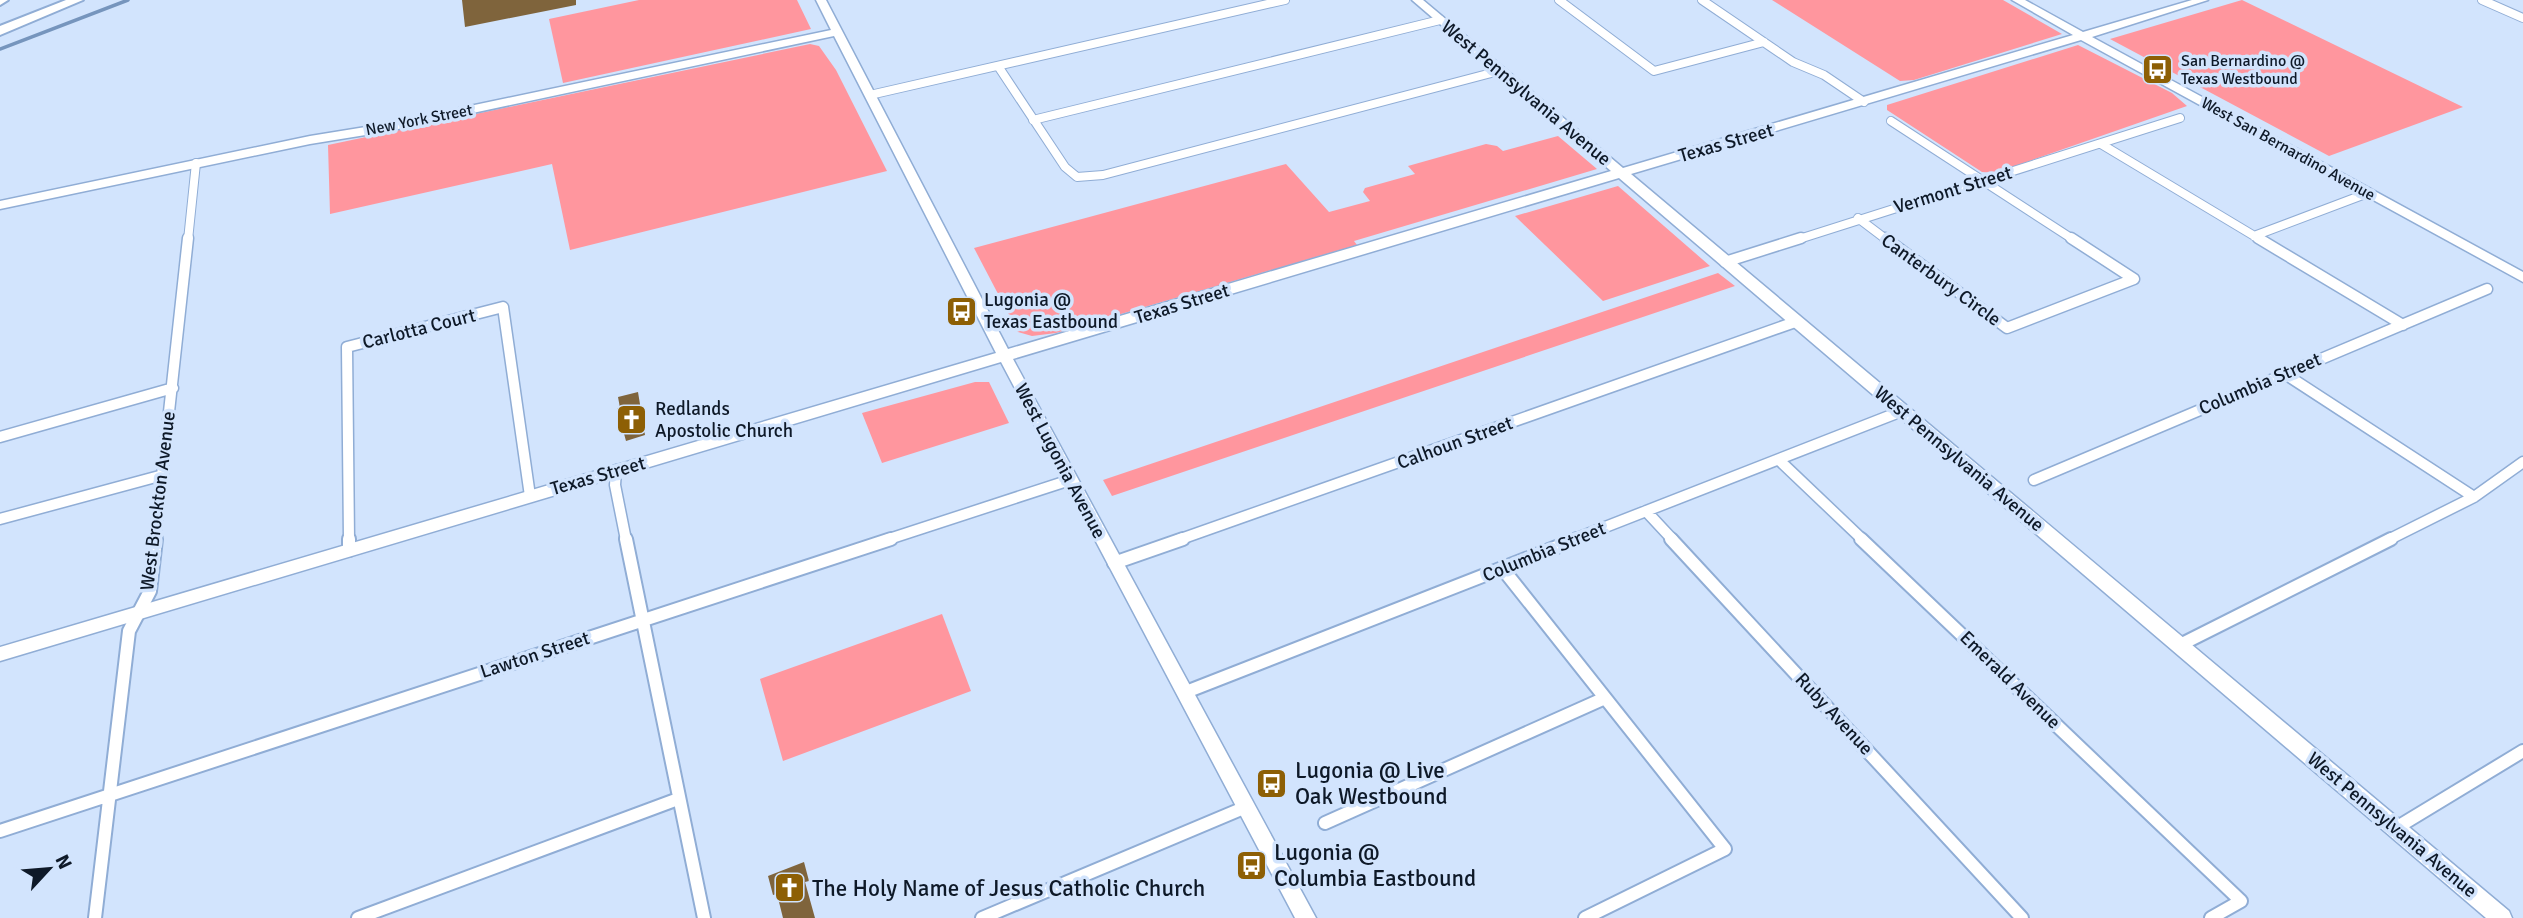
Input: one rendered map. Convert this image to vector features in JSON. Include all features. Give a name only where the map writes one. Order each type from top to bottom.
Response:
[{"type":"highway","points":[[0,31],[77,0]]},
{"type":"street","name":"West Lugonia Avenue","points":[[821,0],[1005,357],[1306,918]]},
{"type":"street","points":[[870,95],[1285,0]]},
{"type":"street","name":"West Pennsylvania Avenue","points":[[1417,0],[2502,918]]},
{"type":"street","points":[[1559,0],[1654,71],[1764,42]]},
{"type":"street","points":[[1702,0],[1793,62],[1830,79],[1864,102]]},
{"type":"street","name":"West San Bernardino Avenue","points":[[2017,0],[2523,278]]},
{"type":"street","name":"Texas Street","points":[[0,654],[2203,0]]},
{"type":"street","points":[[2482,0],[2523,18]]},
{"type":"street","points":[[1033,120],[1440,20]]},
{"type":"street","name":"New York Street","points":[[0,205],[310,140],[384,128],[837,32]]},
{"type":"street","points":[[998,66],[1065,167],[1077,177],[1103,175],[1499,71]]},
{"type":"street","name":"Vermont Street","points":[[1725,262],[2180,118]]},
{"type":"street","points":[[1891,121],[1984,180]]},
{"type":"street","points":[[2101,144],[2403,325]]},
{"type":"street","name":"West Brockton Avenue","points":[[95,918],[129,631],[150,591],[196,163]]},
{"type":"street","name":"Canterbury Circle","points":[[1858,218],[2007,328],[2134,279],[1984,180]]},
{"type":"street","points":[[2253,236],[2368,193]]},
{"type":"street","name":"Columbia Street","points":[[2034,480],[2487,289]]},
{"type":"street","name":"Carlotta Court","points":[[349,550],[347,347],[503,307],[530,496]]},
{"type":"street","name":"Calhoun Street","points":[[1114,563],[1795,322]]},
{"type":"street","points":[[2285,374],[2474,497]]},
{"type":"street","points":[[0,437],[173,388]]},
{"type":"street","name":"Columbia Street","points":[[1186,692],[1902,411]]},
{"type":"street","name":"Emerald Avenue","points":[[1779,460],[2241,901],[2211,918]]},
{"type":"street","points":[[2180,645],[2474,497],[2523,462]]},
{"type":"street","points":[[617,470],[615,485],[704,918]]},
{"type":"street","points":[[0,519],[163,475]]},
{"type":"street","name":"Lawton Street","points":[[0,831],[1070,480]]},
{"type":"street","name":"Ruby Avenue","points":[[1647,511],[2022,918]]},
{"type":"street","points":[[1502,568],[1725,849],[1585,918]]},
{"type":"street","points":[[1325,823],[1605,698]]},
{"type":"street","points":[[2396,828],[2523,751]]},
{"type":"street","points":[[358,918],[678,799]]},
{"type":"street","points":[[982,918],[1246,807]]},
{"type":"shaded area","points":[[639,0],[797,0],[811,29],[563,83],[549,19]]},
{"type":"shaded area","points":[[1772,0],[2003,0],[2062,34],[1914,80],[1900,81]]},
{"type":"shaded area","points":[[2242,0],[2463,107],[2329,156],[2110,39]]},
{"type":"shaded area","points":[[810,44],[819,46],[836,70],[887,171],[570,250],[552,164],[330,214],[328,145]]},
{"type":"shaded area","points":[[2078,45],[2172,93],[2187,106],[1995,173],[1982,172],[1887,110],[1887,105]]},
{"type":"shaded area","points":[[1558,136],[1597,169],[1354,241],[1357,245],[1056,333],[1032,336],[1018,332],[974,248],[1286,164],[1329,212],[1370,201],[1363,192],[1365,188],[1415,174],[1408,166],[1486,144],[1497,146],[1503,151]]},
{"type":"shaded area","points":[[1618,186],[1710,266],[1603,301],[1515,216]]},
{"type":"shaded area","points":[[1718,273],[1735,286],[1112,496],[1103,480]]},
{"type":"shaded area","points":[[975,382],[989,382],[1009,423],[882,463],[862,413]]},
{"type":"shaded area","points":[[942,614],[971,691],[783,761],[760,679]]},
{"type":"building","points":[[462,0],[576,0],[576,5],[465,27]]},
{"type":"building","name":"Redlands Apostolic Church","points":[[638,392],[645,435],[626,441],[617,408],[620,408],[618,397]]},
{"type":"building","name":"The Holy Name of Jesus Catholic Church","points":[[804,862],[809,881],[805,882],[815,918],[783,918],[777,894],[773,895],[768,876]]},
{"type":"waterway","points":[[0,49],[128,0]]},
{"type":"place","name":"San Bernardino @ Texas Westbound","points":[[2158,70]]},
{"type":"place","name":"Lugonia @ Texas Eastbound","points":[[961,311]]},
{"type":"place","name":"Redlands Apostolic Church","points":[[632,420]]},
{"type":"place","name":"Lugonia @ Live Oak Westbound","points":[[1272,783]]},
{"type":"place","name":"Lugonia @ Columbia Eastbound","points":[[1251,865]]},
{"type":"place","name":"The Holy Name of Jesus Catholic Church","points":[[789,888]]}]
